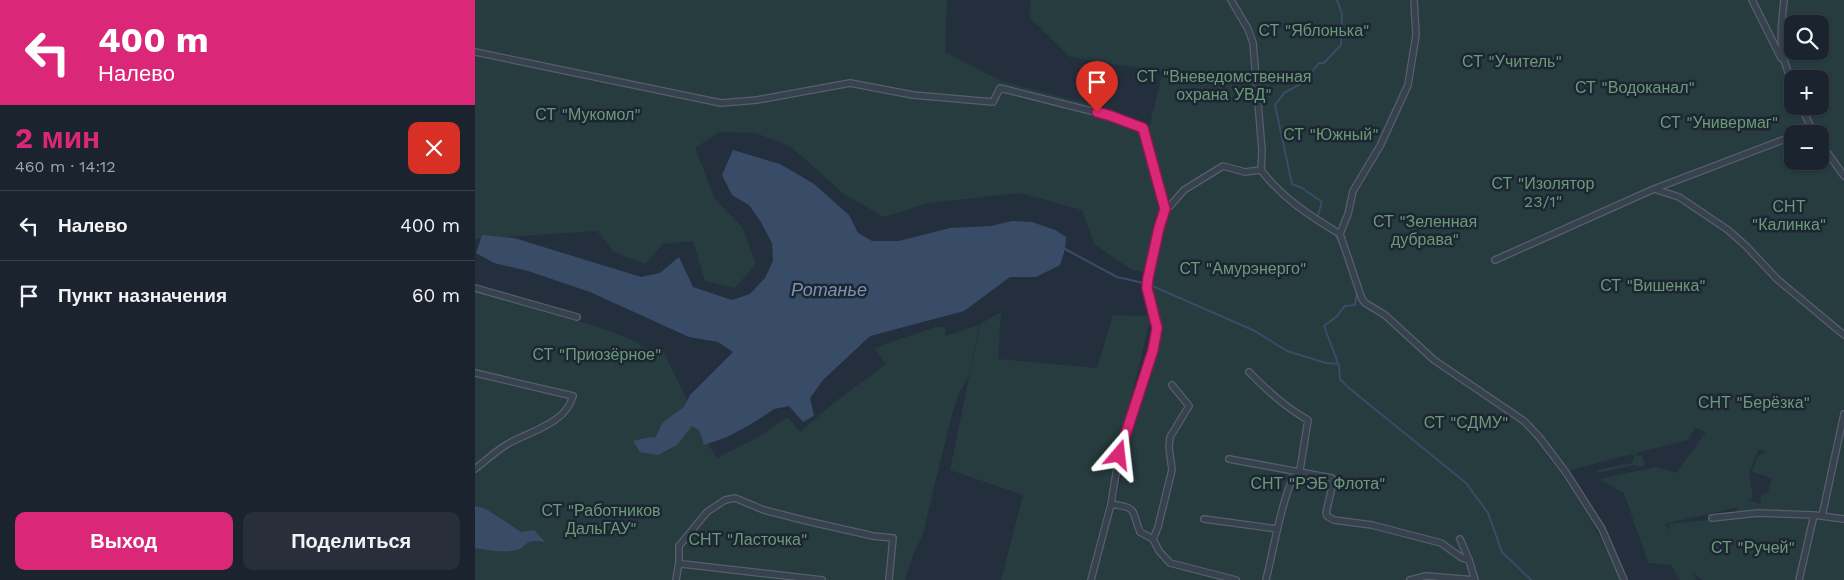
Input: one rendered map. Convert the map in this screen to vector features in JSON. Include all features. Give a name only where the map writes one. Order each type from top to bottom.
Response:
[{"type":"street","points":[[1231,0],[1249,29],[1253,43],[1263,150],[1261,170],[1277,190],[1315,219],[1340,234],[1365,303],[1385,315],[1435,360],[1525,422],[1540,438],[1567,474],[1602,529],[1625,580]]},
{"type":"street","points":[[1340,234],[1348,214],[1353,191],[1380,146],[1408,86],[1416,35],[1414,0]]},
{"type":"street","points":[[1752,0],[1787,70]]},
{"type":"street","points":[[1784,0],[1780,38],[1784,64]]},
{"type":"street","points":[[475,52],[721,103],[757,100],[850,83],[913,95],[993,102],[1000,88],[1111,116],[1143,128],[1165,209],[1147,280],[1147,288],[1157,328],[1153,350],[1119,455],[1111,504],[1091,580]]},
{"type":"street","points":[[1495,260],[1654,189],[1784,139]]},
{"type":"street","points":[[1829,155],[1844,176]]},
{"type":"street","points":[[1165,209],[1184,190],[1223,166],[1245,172],[1261,170]]},
{"type":"street","points":[[1654,189],[1679,197],[1728,230],[1777,279],[1844,335]]},
{"type":"street","points":[[475,288],[577,317]]},
{"type":"street","points":[[1249,372],[1273,397],[1290,410],[1308,420],[1300,470],[1295,472],[1287,492],[1266,580]]},
{"type":"street","points":[[475,373],[573,396],[570,406],[560,417],[507,445],[475,469]]},
{"type":"street","points":[[1153,539],[1158,527],[1172,470],[1169,447],[1170,437],[1189,406],[1172,385]]},
{"type":"street","points":[[1822,516],[1844,414]]},
{"type":"street","points":[[1836,455],[1844,458]]},
{"type":"street","points":[[1229,459],[1332,478],[1332,487],[1326,513],[1333,520],[1372,525],[1441,543],[1462,558],[1469,560]]},
{"type":"street","points":[[676,580],[679,546],[707,512],[725,500],[735,498],[764,510],[798,519],[873,536],[893,538],[889,580]]},
{"type":"street","points":[[1111,504],[1128,507],[1133,510],[1140,532],[1153,539],[1159,551],[1171,563],[1236,580]]},
{"type":"street","points":[[1712,518],[1758,513],[1814,515],[1844,519]]},
{"type":"street","points":[[1799,580],[1814,515]]},
{"type":"street","points":[[1204,519],[1277,529]]},
{"type":"street","points":[[1410,580],[1426,576],[1475,580],[1461,539]]},
{"type":"street","points":[[679,562],[682,564],[822,580]]},
{"type":"green space","points":[[475,0],[947,0],[945,52],[1001,81],[1113,110],[1144,123],[1148,131],[1163,72],[1070,57],[1029,17],[1031,0],[1844,0],[1844,580],[1702,580],[1693,572],[1696,580],[1680,580],[1671,565],[1648,563],[1624,493],[1599,479],[1656,467],[1676,473],[1706,432],[1695,428],[1688,440],[1636,453],[1637,456],[1642,455],[1645,465],[1640,467],[1634,465],[1598,473],[1596,470],[1632,463],[1634,457],[1632,454],[1566,471],[1553,452],[1547,456],[1584,508],[1622,580],[1094,580],[1110,515],[1116,502],[1127,451],[1160,328],[1153,290],[1154,274],[1132,270],[1094,244],[1082,210],[1020,193],[928,203],[884,217],[844,194],[790,146],[755,133],[720,132],[695,148],[715,199],[743,228],[756,264],[735,288],[705,281],[693,241],[663,244],[645,264],[614,252],[597,231],[475,239]],"holes":[[[1759,449],[1766,452],[1758,456],[1752,472],[1772,478],[1768,492],[1760,496],[1761,504],[1751,501],[1746,503],[1753,497],[1749,473]],[[1739,507],[1736,509],[1737,517],[1668,524],[1670,532],[1665,524]]]},
{"type":"green space","points":[[475,290],[604,329],[630,339],[658,356],[663,351],[717,458],[755,439],[788,417],[800,432],[836,401],[886,364],[875,349],[882,345],[936,327],[945,327],[946,336],[979,325],[969,375],[959,393],[952,415],[922,537],[915,550],[905,580],[475,580]]},
{"type":"green space","points":[[1001,312],[998,359],[1097,368],[1113,315],[1151,316],[1088,580],[1001,580],[1023,495],[950,470],[980,324]]},
{"type":"water","name":"Ротанье","points":[[733,150],[780,164],[814,184],[849,215],[858,233],[872,241],[899,241],[950,228],[991,226],[1012,221],[1032,222],[1055,230],[1066,237],[1065,249],[1060,265],[1036,277],[1010,277],[964,311],[870,336],[823,380],[810,398],[814,416],[803,422],[789,406],[774,409],[727,437],[704,445],[699,430],[692,426],[677,445],[658,455],[640,452],[633,441],[650,437],[655,438],[663,422],[684,407],[690,395],[733,352],[718,342],[689,337],[590,292],[528,271],[494,263],[476,253],[482,235],[514,238],[641,277],[660,273],[679,257],[693,287],[732,300],[750,294],[765,278],[773,261],[772,243],[749,205],[732,195],[722,175]]},
{"type":"water","points":[[475,506],[486,509],[521,532],[534,530],[545,542],[530,542],[520,549],[509,551],[475,548]]},
{"type":"waterway","points":[[1317,218],[1322,202],[1302,188],[1292,184],[1275,105],[1284,93],[1304,82],[1319,63],[1324,63],[1341,45],[1342,14],[1337,0]]},
{"type":"waterway","points":[[1335,234],[1342,248]]},
{"type":"waterway","points":[[1065,249],[1117,277],[1148,284],[1255,331],[1287,351],[1326,363],[1338,364]]},
{"type":"waterway","points":[[1357,292],[1355,305],[1345,306],[1336,317],[1324,326],[1339,366],[1340,379],[1466,483],[1488,513],[1502,552],[1531,580]]},
{"type":"route","points":[[1097,112],[1143,128],[1165,209],[1161,217],[1153,252],[1147,288],[1157,328],[1153,350],[1119,455]]},
{"type":"park label","name":"СТ \"Яблонька\"","points":[[1314,30]]},
{"type":"park label","name":"СТ \"Учитель\"","points":[[1512,61]]},
{"type":"park label","name":"СТ \"Вневедомственная охрана УВД\"","points":[[1224,85]]},
{"type":"park label","name":"СТ \"Водоканал\"","points":[[1635,87]]},
{"type":"park label","name":"СТ \"Мукомол\"","points":[[588,114]]},
{"type":"park label","name":"СТ \"Универмаг\"","points":[[1719,122]]},
{"type":"park label","name":"СТ \"Южный\"","points":[[1331,134]]},
{"type":"park label","name":"СТ \"Изолятор 23/1\"","points":[[1543,192]]},
{"type":"park label","name":"СНТ \"Калинка\"","points":[[1789,215]]},
{"type":"park label","name":"СТ \"Зеленная дубрава\"","points":[[1425,230]]},
{"type":"park label","name":"СТ \"Амурэнерго\"","points":[[1243,268]]},
{"type":"park label","name":"СТ \"Вишенка\"","points":[[1653,285]]},
{"type":"park label","name":"СТ \"Приозёрное\"","points":[[597,354]]},
{"type":"park label","name":"СНТ \"Берёзка\"","points":[[1754,402]]},
{"type":"park label","name":"СТ \"СДМУ\"","points":[[1466,422]]},
{"type":"park label","name":"СНТ \"РЭБ Флота\"","points":[[1318,483]]},
{"type":"park label","name":"СТ \"Работников ДальГАУ\"","points":[[601,519]]},
{"type":"park label","name":"СНТ \"Ласточка\"","points":[[748,539]]},
{"type":"park label","name":"СТ \"Ручей\"","points":[[1753,547]]}]
